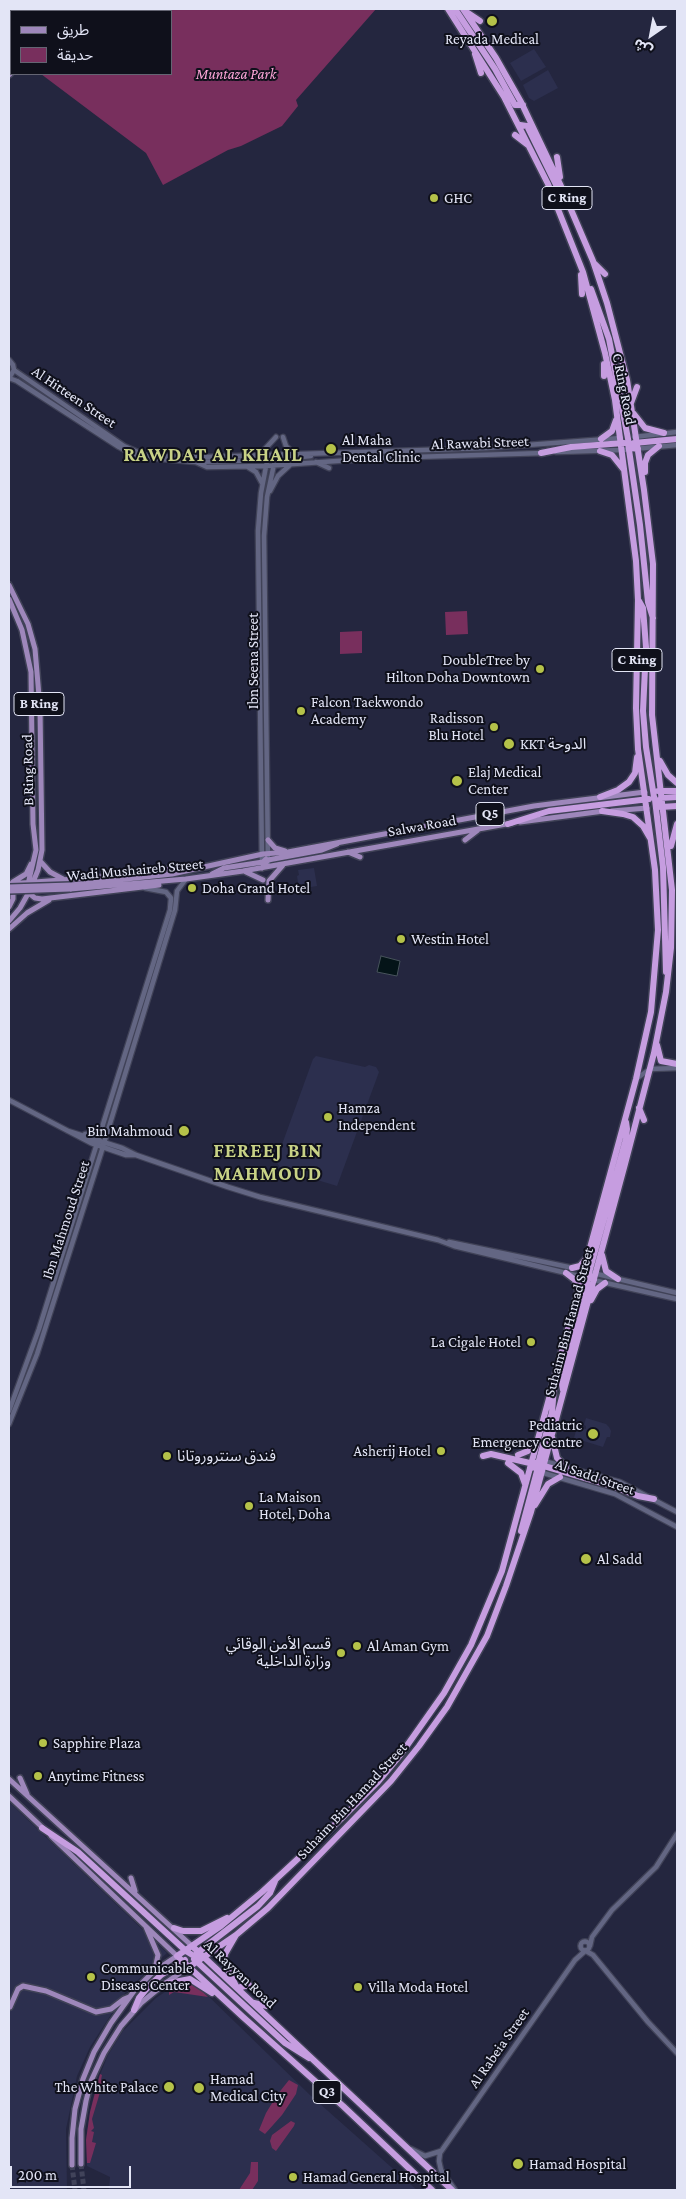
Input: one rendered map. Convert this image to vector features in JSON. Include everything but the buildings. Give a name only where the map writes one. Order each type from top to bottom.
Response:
[{"type":"highway","name":"C Ring Road","points":[[448,9],[473,45],[520,125],[531,148],[558,208],[582,269],[605,353],[617,414],[626,443],[626,476],[636,562],[638,600],[636,708],[638,748],[648,808]]},
{"type":"highway","points":[[455,9],[495,69],[515,105],[523,105]]},
{"type":"highway","name":"C Ring Road","points":[[463,9],[502,68],[523,105],[560,184],[592,260],[619,344],[637,442],[653,564],[652,715],[662,794]]},
{"type":"highway","points":[[463,9],[480,21]]},
{"type":"highway","points":[[473,45],[481,73]]},
{"type":"highway","points":[[501,54],[502,68]]},
{"type":"highway","points":[[520,125],[527,126],[562,197],[576,220]]},
{"type":"highway","points":[[515,135],[531,148]]},
{"type":"highway","points":[[557,157],[560,184]]},
{"type":"highway","points":[[592,260],[605,274]]},
{"type":"highway","points":[[582,269],[582,294]]},
{"type":"highway","points":[[582,269],[598,303],[609,339],[618,382],[648,602],[653,620]]},
{"type":"highway","points":[[619,319],[619,344]]},
{"type":"highway","points":[[604,376],[605,353]]},
{"type":"highway","points":[[637,387],[631,406],[644,427],[664,433]]},
{"type":"highway","points":[[601,439],[613,430],[617,414]]},
{"type":"highway","points":[[541,453],[571,447],[677,439]]},
{"type":"highway","points":[[644,490],[646,460],[650,452],[659,446]]},
{"type":"highway","points":[[600,451],[610,454],[618,460],[626,476]]},
{"type":"highway","points":[[638,600],[643,608],[646,647],[644,726],[663,867],[665,966],[668,980]]},
{"type":"highway","points":[[600,797],[621,788],[631,780],[636,767],[638,748]]},
{"type":"highway","points":[[656,753],[666,773],[677,783]]},
{"type":"highway","name":"Salwa Road","points":[[645,792],[654,797],[677,791]]},
{"type":"highway","points":[[662,794],[677,797]]},
{"type":"highway","name":"Suhaim Bin Hamad Street","points":[[648,808],[653,847],[658,930],[649,1021],[636,1079],[587,1258],[589,1275],[587,1305],[552,1437],[538,1465],[526,1485],[494,1594],[472,1645],[444,1693],[382,1776],[344,1816],[275,1880],[231,1918],[192,1946],[192,1957],[236,1935],[285,1891],[380,1793],[411,1757],[450,1706],[490,1629],[531,1512],[538,1465],[538,1437],[578,1294],[589,1275],[602,1251],[656,1043],[668,980],[671,948],[672,902],[669,852],[662,794]]},
{"type":"highway","points":[[508,824],[549,811],[646,800],[654,797]]},
{"type":"highway","points":[[654,797],[664,807]]},
{"type":"highway","points":[[648,808],[654,797]]},
{"type":"highway","name":"Salwa Road","points":[[648,808],[677,806]]},
{"type":"highway","points":[[602,811],[623,814],[636,819],[646,829],[653,847]]},
{"type":"highway","points":[[669,852],[677,824]]},
{"type":"highway","points":[[656,1043],[661,1061],[677,1066]]},
{"type":"highway","points":[[639,1108],[644,1120]]},
{"type":"highway","points":[[564,1391],[561,1386],[561,1379],[626,1139],[625,1121]]},
{"type":"highway","points":[[602,1251],[605,1269],[618,1279]]},
{"type":"highway","points":[[572,1268],[578,1267],[587,1258]]},
{"type":"highway","points":[[566,1273],[574,1280],[578,1294]]},
{"type":"highway","points":[[587,1305],[597,1289],[605,1283]]},
{"type":"highway","points":[[521,1541],[521,1529],[552,1412],[554,1383]]},
{"type":"highway","points":[[518,1455],[528,1450],[538,1437]]},
{"type":"highway","points":[[552,1437],[557,1458],[566,1467]]},
{"type":"highway","points":[[483,1456],[491,1454],[538,1465],[610,1485],[638,1496],[654,1499]]},
{"type":"highway","points":[[508,1463],[521,1473],[526,1485]]},
{"type":"highway","points":[[531,1512],[548,1484],[560,1477]]},
{"type":"highway","points":[[42,1828],[57,1836],[78,1852],[284,2043],[314,2061]]},
{"type":"highway","points":[[134,2010],[139,1998],[161,1976],[192,1957],[258,1906],[270,1893],[275,1880]]},
{"type":"highway","points":[[174,1928],[187,1932],[201,1931],[219,1921],[231,1918]]},
{"type":"highway","points":[[236,1935],[226,1952],[224,1961],[237,1988],[249,1986]]},
{"type":"highway","name":"Al Rayyan Road","points":[[177,1956],[192,1957],[237,1988],[400,2142],[454,2190]]},
{"type":"highway","name":"Al Rayyan Road","points":[[192,1957],[220,1996],[343,2106],[432,2190]]},
{"type":"highway","points":[[164,1984],[190,1979],[220,1996]]},
{"type":"highway","points":[[252,2003],[267,2006]]},
{"type":"main road","name":"B Ring Road","points":[[9,585],[28,624],[35,649],[40,708],[42,836],[40,861],[29,892],[20,908],[9,921]]},
{"type":"main road","name":"B Ring Road","points":[[9,599],[24,635],[31,672],[33,841],[36,850],[34,875]]},
{"type":"main road","name":"Salwa Road","points":[[266,854],[288,852],[534,806],[645,792]]},
{"type":"main road","name":"Salwa Road","points":[[265,864],[286,864],[480,828],[602,811],[648,808]]},
{"type":"main road","points":[[464,840],[480,828]]},
{"type":"main road","points":[[268,840],[275,848],[288,852]]},
{"type":"main road","points":[[9,907],[14,893],[13,888],[9,885],[22,878],[30,869],[33,841]]},
{"type":"main road","points":[[206,876],[224,868],[265,864],[322,850],[342,841]]},
{"type":"main road","points":[[347,852],[360,857]]},
{"type":"main road","name":"Wadi Mushaireb Street","points":[[9,891],[168,875],[266,854]]},
{"type":"main road","points":[[265,864],[266,854]]},
{"type":"main road","points":[[40,861],[50,872],[69,885]]},
{"type":"main road","name":"Wadi Mushaireb Street","points":[[9,885],[69,885],[186,879],[243,871],[265,864]]},
{"type":"main road","points":[[268,900],[269,881],[276,871],[286,864]]},
{"type":"main road","points":[[243,871],[263,880]]},
{"type":"main road","points":[[29,892],[37,899],[54,898],[175,883],[186,879]]},
{"type":"main road","name":"Wadi Mushaireb Street","points":[[9,885],[31,882],[69,885]]},
{"type":"main road","points":[[9,929],[27,913],[54,898]]},
{"type":"main road","points":[[20,1778],[28,1796]]},
{"type":"main road","name":"Al Rayyan Road","points":[[9,1779],[192,1946]]},
{"type":"main road","name":"Al Rayyan Road","points":[[9,1796],[177,1956]]},
{"type":"main road","points":[[131,1878],[136,1893]]},
{"type":"main road","points":[[72,2165],[74,2119],[83,2079],[98,2044],[129,1997],[157,1966],[158,1955],[146,1926]]},
{"type":"main road","points":[[153,1972],[177,1956]]},
{"type":"main road","points":[[81,2164],[81,2129],[91,2081],[109,2043],[134,2010],[192,1957]]},
{"type":"main road","points":[[10,2007],[18,1989],[23,1986],[46,1991],[96,2012],[111,2009],[129,1997]]},
{"type":"street","points":[[9,360],[14,370],[9,378]]},
{"type":"street","name":"Al Hitteen Street","points":[[14,370],[124,446],[147,456],[187,458],[254,456]]},
{"type":"street","name":"Al Hitteen Street","points":[[9,378],[17,381],[128,452],[145,459],[159,460]]},
{"type":"street","points":[[637,442],[664,433],[677,432]]},
{"type":"street","points":[[254,456],[264,450],[276,437]]},
{"type":"street","points":[[283,437],[286,446],[296,454]]},
{"type":"street","name":"Al Rawabi Street","points":[[159,460],[196,462],[207,466],[246,466],[275,457],[296,454],[487,448],[601,439],[626,443]]},
{"type":"street","points":[[637,442],[659,446],[677,445]]},
{"type":"street","name":"Al Rawabi Street","points":[[267,461],[272,466],[315,462],[600,451],[626,443]]},
{"type":"street","points":[[196,462],[267,461],[275,457],[306,457],[322,454]]},
{"type":"street","points":[[254,456],[267,461]]},
{"type":"street","name":"Ibn Seena Street","points":[[266,854],[268,840],[264,546],[267,497],[275,457]]},
{"type":"street","name":"Ibn Seena Street","points":[[266,854],[258,531],[262,484],[267,461]]},
{"type":"street","points":[[315,462],[329,468]]},
{"type":"street","points":[[267,497],[278,476],[292,464]]},
{"type":"street","points":[[246,466],[256,472],[262,484]]},
{"type":"street","name":"Ibn Mahmoud Street","points":[[9,1424],[37,1354],[173,919],[176,908],[176,894],[186,879]]},
{"type":"street","name":"Ibn Mahmoud Street","points":[[9,1411],[37,1336],[171,907],[170,898],[166,892],[158,889],[139,888]]},
{"type":"street","points":[[636,1079],[650,1069],[677,1066]]},
{"type":"street","points":[[9,1100],[68,1131],[97,1142]]},
{"type":"street","points":[[68,1131],[91,1134],[101,1129]]},
{"type":"street","points":[[77,1133],[103,1145],[128,1150],[136,1155],[260,1197],[447,1242],[572,1268],[605,1283],[677,1299]]},
{"type":"street","points":[[447,1242],[454,1246],[566,1273],[618,1279],[676,1293]]},
{"type":"street","points":[[667,1296],[676,1293]]},
{"type":"street","name":"Al Sadd Street","points":[[538,1465],[566,1467],[620,1482],[677,1512]]},
{"type":"street","name":"Al Sadd Street","points":[[538,1465],[560,1477],[615,1494],[677,1527]]},
{"type":"street","name":"Al Rabeia Street","points":[[442,2149],[612,1910],[656,1867],[677,1834]]},
{"type":"street","name":"Al Rabeia Street","points":[[585,1941],[592,1937]]},
{"type":"street","points":[[585,1941],[581,1943],[677,2053]]},
{"type":"street","points":[[585,1941],[586,1948]]},
{"type":"street","points":[[400,2142],[423,2155],[435,2154],[442,2149]]},
{"type":"street","points":[[442,2149],[439,2157],[441,2170],[454,2190]]},
{"type":"shaded area","points":[[534,49],[546,67],[521,81],[510,63]]},
{"type":"shaded area","points":[[548,70],[558,88],[534,101],[529,98],[523,85]]},
{"type":"shaded area","points":[[314,868],[317,886],[299,889],[298,870]]},
{"type":"shaded area","points":[[381,956],[400,961],[397,976],[377,972]]},
{"type":"shaded area","name":"Hamza Independent","points":[[316,1056],[365,1067],[369,1065],[376,1067],[379,1072],[337,1186],[281,1169],[276,1161],[313,1059]]},
{"type":"shaded area","name":"Pediatric Emergency Centre","points":[[586,1418],[606,1424],[609,1427],[611,1431],[610,1437],[607,1437],[603,1447],[574,1438],[577,1427],[586,1429],[584,1425]]},
{"type":"shaded area","points":[[9,1802],[167,1953],[127,1990],[90,2047],[77,2076],[66,2129],[67,2190],[9,2190]]},
{"type":"shaded area","name":"Hamad Medical City","points":[[189,1983],[200,1988],[310,2095],[417,2190],[109,2190],[110,2177],[87,2166],[86,2140],[97,2082],[108,2055],[123,2031],[156,1998],[174,1986]]},
{"type":"green space","name":"Muntaza Park","points":[[376,9],[296,100],[298,106],[282,126],[241,146],[228,150],[163,185],[146,153],[42,75],[172,75],[172,10],[90,10]]},
{"type":"green space","points":[[467,611],[468,634],[446,635],[445,612]]},
{"type":"green space","points":[[362,631],[362,653],[340,654],[340,632]]},
{"type":"green space","points":[[186,1982],[198,1987],[208,1997],[174,1992],[169,1995],[169,1989],[177,1984]]},
{"type":"green space","points":[[100,2074],[103,2081],[102,2087],[99,2087],[101,2089],[92,2119],[94,2128],[91,2131],[94,2132],[92,2142],[96,2143],[90,2163],[87,2163],[86,2140],[90,2112]]},
{"type":"green space","points":[[289,2080],[298,2085],[296,2094],[282,2115],[265,2134],[259,2130],[266,2113]]},
{"type":"green space","points":[[291,2121],[295,2123],[294,2126],[276,2151],[272,2148],[270,2141],[272,2135]]},
{"type":"green space","points":[[251,2162],[258,2162],[258,2181],[252,2190],[239,2190],[250,2173]]},
{"type":"tunnel","points":[[81,2164],[84,2190]]},
{"type":"tunnel","points":[[72,2165],[75,2190]]},
{"type":"place","name":"Reyada Medical","points":[[492,21]]},
{"type":"place","name":"GHC","points":[[434,198]]},
{"type":"place","name":"Al Maha Dental Clinic","points":[[331,449]]},
{"type":"place","name":"DoubleTree by Hilton Doha Downtown","points":[[540,669]]},
{"type":"place","name":"Falcon Taekwondo Academy","points":[[301,711]]},
{"type":"place","name":"Radisson Blu Hotel","points":[[494,727]]},
{"type":"place","name":"KKT الدوحة","points":[[509,744]]},
{"type":"place","name":"Elaj Medical Center","points":[[457,781]]},
{"type":"place","name":"Doha Grand Hotel","points":[[192,888]]},
{"type":"place","name":"Westin Hotel","points":[[401,939]]},
{"type":"place","name":"Hamza Independent","points":[[328,1117]]},
{"type":"place","name":"Bin Mahmoud","points":[[184,1131]]},
{"type":"place","name":"La Cigale Hotel","points":[[531,1342]]},
{"type":"place","name":"Pediatric Emergency Centre","points":[[593,1434]]},
{"type":"place","name":"Asherij Hotel","points":[[441,1451]]},
{"type":"place","name":"فندق سنتروروتانا","points":[[167,1456]]},
{"type":"place","name":"La Maison Hotel, Doha","points":[[249,1506]]},
{"type":"place","name":"Al Sadd","points":[[586,1559]]},
{"type":"place","name":"Al Aman Gym","points":[[357,1646]]},
{"type":"place","name":"قسم الأمن الوقائي وزارة الداخلية","points":[[341,1653]]},
{"type":"place","name":"Sapphire Plaza","points":[[43,1743]]},
{"type":"place","name":"Anytime Fitness","points":[[38,1776]]},
{"type":"place","name":"Communicable Disease Center","points":[[91,1977]]},
{"type":"place","name":"Villa Moda Hotel","points":[[358,1987]]},
{"type":"place","name":"The White Palace","points":[[169,2087]]},
{"type":"place","name":"Hamad Medical City","points":[[199,2088]]},
{"type":"place","name":"Hamad Hospital","points":[[518,2164]]},
{"type":"place","name":"Hamad General Hospital","points":[[293,2177]]},
{"type":"district","name":"RAWDAT AL KHAIL","points":[[213,455]]},
{"type":"district","name":"FEREEJ BIN MAHMOUD","points":[[268,1162]]}]
